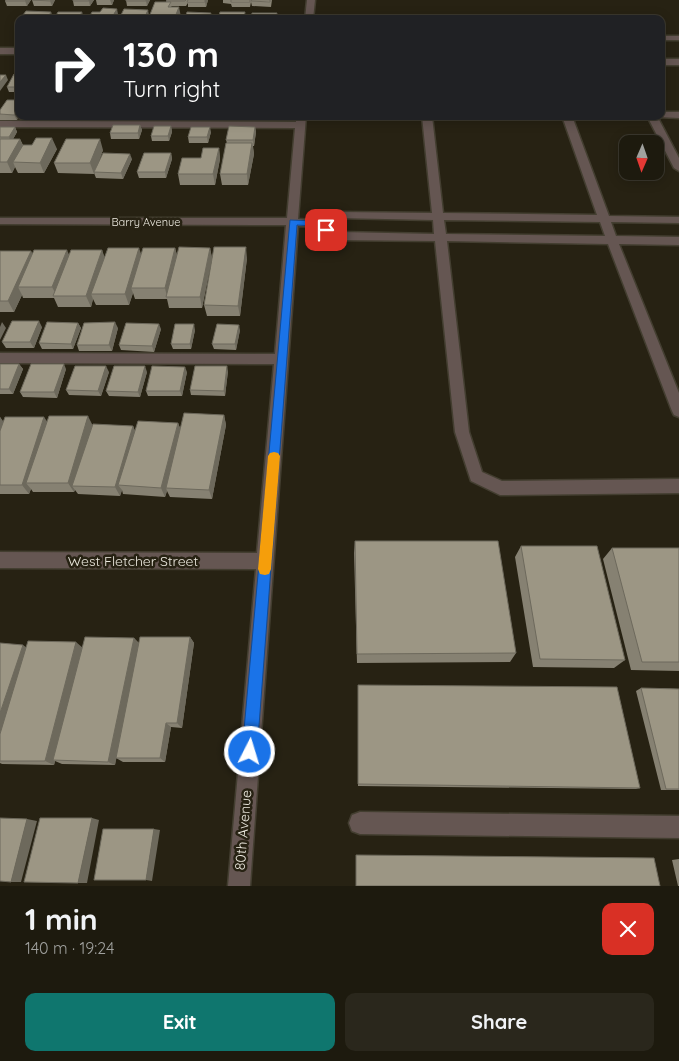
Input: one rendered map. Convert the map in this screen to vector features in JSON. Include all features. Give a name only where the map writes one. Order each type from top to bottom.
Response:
[{"type":"street","points":[[309,15],[311,0]]},
{"type":"street","points":[[665,38],[679,38]]},
{"type":"street","points":[[0,51],[15,51]]},
{"type":"street","points":[[665,62],[679,62]]},
{"type":"street","points":[[665,115],[679,115]]},
{"type":"street","points":[[427,120],[439,216],[462,432],[476,476],[500,488],[679,486]]},
{"type":"street","points":[[568,120],[612,240],[679,411]]},
{"type":"street","points":[[654,120],[679,168]]},
{"type":"street","points":[[0,124],[301,121]]},
{"type":"street","name":"80th Avenue","points":[[239,886],[301,121]]},
{"type":"street","points":[[315,224],[336,215],[679,220]]},
{"type":"street","name":"Barry Avenue","points":[[0,221],[293,222],[315,224]]},
{"type":"street","points":[[315,224],[338,236],[440,239],[679,241]]},
{"type":"street","points":[[0,358],[282,359]]},
{"type":"street","name":"West Fletcher Street","points":[[0,560],[265,562]]},
{"type":"street","points":[[360,824],[679,827]]},
{"type":"building","points":[[6,0],[26,0],[5,1]]},
{"type":"building","points":[[89,0],[89,1],[73,1]]},
{"type":"building","points":[[146,0],[146,1],[126,1]]},
{"type":"building","points":[[167,0],[186,0],[166,1]]},
{"type":"building","points":[[188,0],[205,0],[205,2],[187,2]]},
{"type":"building","points":[[231,0],[250,0],[250,2],[231,2]]},
{"type":"building","points":[[270,0],[270,2],[251,1]]},
{"type":"building","points":[[155,2],[171,2],[168,7],[179,7],[176,15],[150,15]]},
{"type":"building","points":[[103,8],[117,9],[113,15],[90,15],[92,12],[100,12]]},
{"type":"building","points":[[124,9],[148,10],[146,15],[121,15]]},
{"type":"building","points":[[26,11],[51,12],[49,15],[23,15]]},
{"type":"building","points":[[58,12],[82,12],[80,15],[56,15]]},
{"type":"building","points":[[187,12],[211,13],[210,15],[186,15]]},
{"type":"building","points":[[220,12],[245,12],[245,15],[219,15]]},
{"type":"building","points":[[252,13],[277,13],[277,15],[252,15]]},
{"type":"building","points":[[14,74],[15,74],[15,87],[7,87]]},
{"type":"building","points":[[0,75],[6,75],[0,82]]},
{"type":"building","points":[[7,100],[15,100],[14,115],[0,114],[0,110]]},
{"type":"building","points":[[113,125],[140,125],[138,133],[110,133]]},
{"type":"building","points":[[154,126],[171,126],[168,136],[151,136]]},
{"type":"building","points":[[229,126],[255,127],[253,140],[226,140]]},
{"type":"building","points":[[0,127],[15,127],[9,137],[0,137]]},
{"type":"building","points":[[191,127],[210,127],[207,137],[188,137]]},
{"type":"building","points":[[36,138],[52,138],[40,163],[13,162],[23,145],[32,145]]},
{"type":"building","points":[[0,139],[20,139],[7,162],[0,162]]},
{"type":"building","points":[[66,139],[100,139],[90,163],[54,163]]},
{"type":"building","points":[[226,143],[252,143],[247,174],[220,174]]},
{"type":"building","points":[[203,148],[219,148],[213,174],[178,174],[182,158],[201,158]]},
{"type":"building","points":[[103,153],[130,154],[121,173],[94,172]]},
{"type":"building","points":[[144,153],[171,153],[165,172],[137,172]]},
{"type":"building","points":[[179,247],[210,248],[200,297],[166,297]]},
{"type":"building","points":[[214,247],[246,247],[238,306],[204,305]]},
{"type":"building","points":[[108,248],[139,248],[125,294],[91,294]]},
{"type":"building","points":[[143,248],[175,248],[165,288],[131,288]]},
{"type":"building","points":[[34,250],[67,250],[52,287],[18,287]]},
{"type":"building","points":[[71,250],[102,250],[86,296],[53,296]]},
{"type":"building","points":[[0,251],[31,251],[8,301],[0,301]]},
{"type":"building","points":[[12,321],[39,321],[30,342],[2,342]]},
{"type":"building","points":[[47,322],[78,323],[71,344],[39,343]]},
{"type":"building","points":[[115,322],[109,345],[77,345],[84,323]]},
{"type":"building","points":[[126,323],[159,324],[152,346],[119,345]]},
{"type":"building","points":[[175,324],[194,324],[190,344],[171,344]]},
{"type":"building","points":[[217,324],[239,325],[235,344],[212,344]]},
{"type":"building","points":[[0,364],[19,364],[9,389],[0,389]]},
{"type":"building","points":[[31,364],[64,364],[54,392],[20,392]]},
{"type":"building","points":[[75,366],[106,366],[98,391],[66,390]]},
{"type":"building","points":[[114,366],[145,366],[138,392],[106,391]]},
{"type":"building","points":[[152,366],[185,367],[180,391],[146,391]]},
{"type":"building","points":[[195,366],[227,366],[224,391],[190,390]]},
{"type":"building","points":[[184,413],[224,415],[209,490],[166,488]]},
{"type":"building","points":[[49,416],[88,416],[68,483],[26,483]]},
{"type":"building","points":[[5,417],[44,417],[22,485],[0,485],[0,431]]},
{"type":"building","points":[[138,421],[178,423],[161,488],[118,485]]},
{"type":"building","points":[[93,424],[133,426],[115,487],[72,486]]},
{"type":"building","points":[[355,541],[498,541],[516,653],[357,654]]},
{"type":"building","points":[[521,546],[597,546],[625,660],[540,659]]},
{"type":"building","points":[[612,548],[679,548],[679,662],[642,662]]},
{"type":"building","points":[[85,637],[134,638],[108,762],[53,760]]},
{"type":"building","points":[[140,637],[190,637],[177,723],[166,723],[160,758],[116,758]]},
{"type":"building","points":[[28,641],[76,642],[45,761],[0,761],[0,734]]},
{"type":"building","points":[[0,643],[23,645],[0,713]]},
{"type":"building","points":[[358,685],[617,687],[640,788],[358,784]]},
{"type":"building","points":[[641,688],[679,689],[679,789],[666,789]]},
{"type":"building","points":[[0,818],[27,819],[11,882],[0,881]]},
{"type":"building","points":[[40,818],[92,818],[78,883],[24,882]]},
{"type":"building","points":[[103,829],[154,829],[146,880],[94,880]]},
{"type":"building","points":[[356,855],[654,858],[660,886],[356,886]]},
{"type":"slow traffic","points":[[265,569],[274,456]]},
{"type":"route","points":[[250,752],[293,222],[315,224],[326,230]]}]
